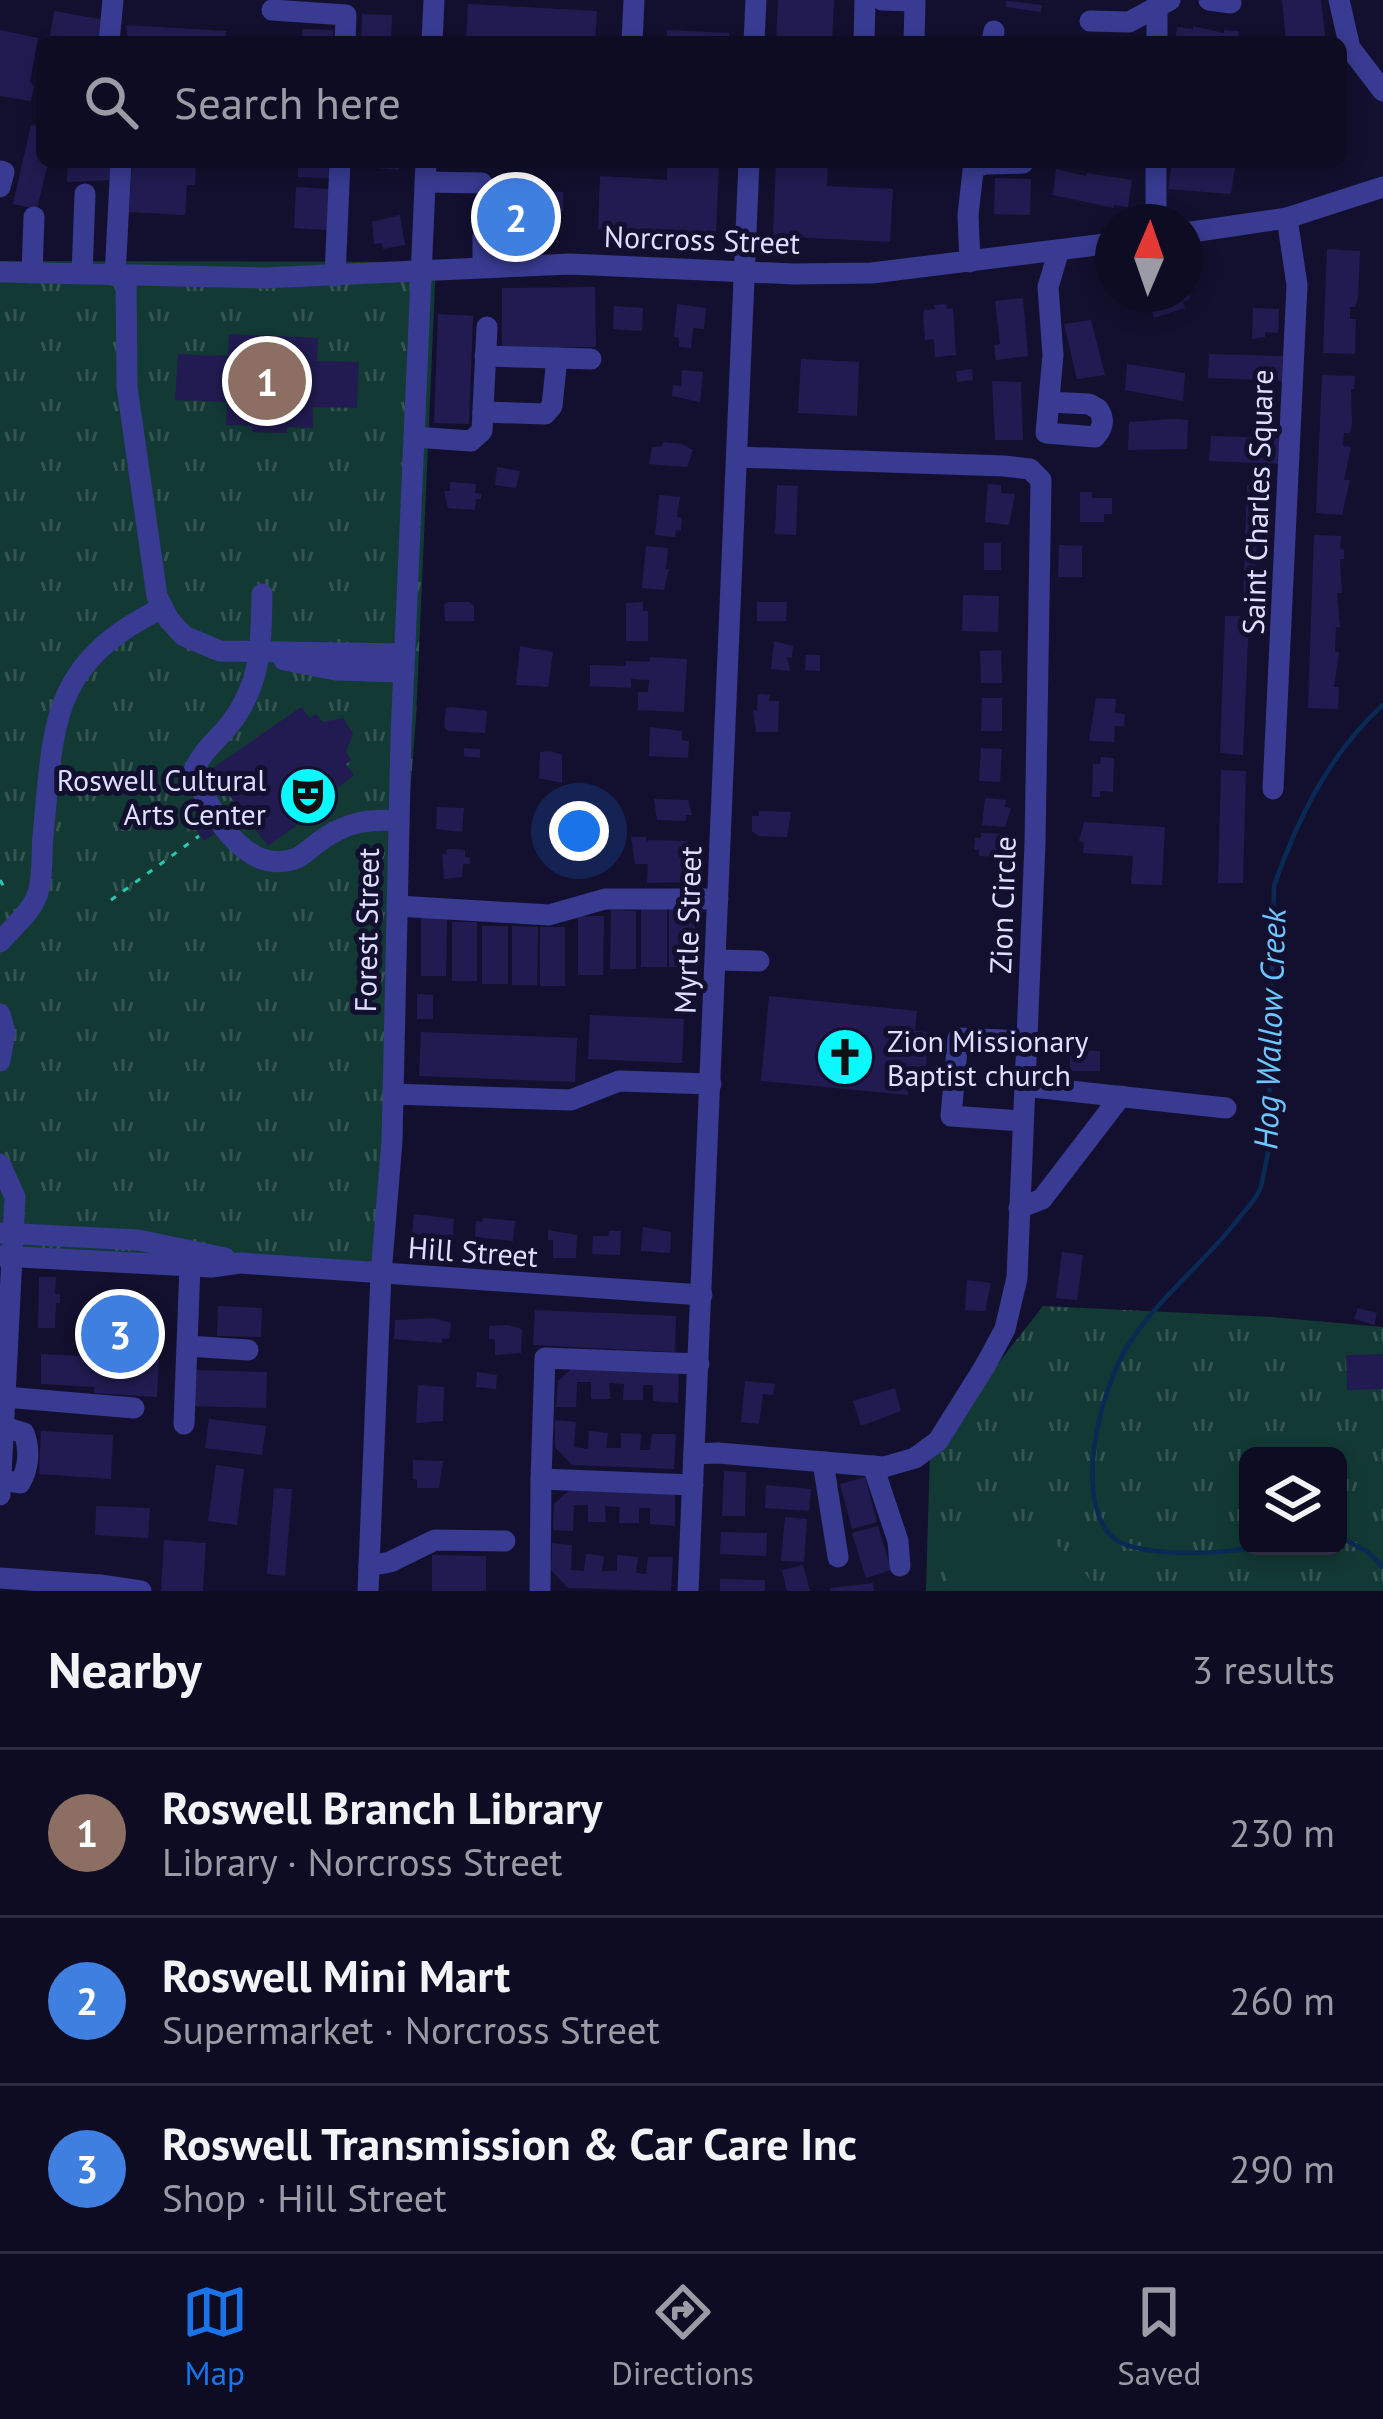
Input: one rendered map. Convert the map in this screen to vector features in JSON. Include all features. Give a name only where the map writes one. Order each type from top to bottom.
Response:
[{"type":"street","points":[[110,36],[113,0]]},
{"type":"street","points":[[432,36],[434,0]]},
{"type":"street","points":[[632,36],[634,0]]},
{"type":"street","points":[[754,36],[755,0]]},
{"type":"street","points":[[863,36],[865,0]]},
{"type":"street","points":[[882,0],[915,1],[914,36]]},
{"type":"street","points":[[1339,0],[1350,48],[1383,91]]},
{"type":"street","points":[[1090,21],[1129,22],[1164,2]]},
{"type":"street","points":[[1158,36],[1164,2]]},
{"type":"street","points":[[272,10],[346,15],[345,36]]},
{"type":"street","points":[[121,168],[127,387],[154,584],[162,608],[176,628],[204,647],[404,663]]},
{"type":"street","points":[[335,276],[340,168]]},
{"type":"street","name":"Myrtle Street","points":[[688,1591],[748,168]]},
{"type":"street","points":[[970,262],[967,235],[974,168]]},
{"type":"street","points":[[1156,168],[1156,204]]},
{"type":"street","points":[[0,171],[4,172],[0,187]]},
{"type":"street","points":[[426,172],[482,183]]},
{"type":"street","name":"Forest Street","points":[[368,1591],[393,1094],[404,663],[426,172]]},
{"type":"street","points":[[1203,230],[1287,218],[1383,187]]},
{"type":"street","points":[[82,274],[85,194]]},
{"type":"street","points":[[32,273],[34,217]]},
{"type":"street","name":"Saint Charles Square","points":[[1273,789],[1297,285],[1287,218]]},
{"type":"street","points":[[483,236],[483,265]]},
{"type":"street","name":"Norcross Street","points":[[0,272],[335,276],[483,265],[604,264],[872,273],[1095,245]]},
{"type":"street","points":[[1049,402],[1089,404],[1098,409],[1103,422],[1095,437],[1046,433],[1053,355],[1048,287],[1059,250]]},
{"type":"street","points":[[1021,255],[1048,287]]},
{"type":"street","points":[[414,437],[471,441],[482,431],[487,327]]},
{"type":"street","points":[[485,356],[591,359]]},
{"type":"street","points":[[483,412],[544,414],[552,406],[557,358]]},
{"type":"street","name":"Zion Circle","points":[[694,1454],[901,1464],[938,1441],[985,1366],[1013,1304],[1035,844],[1041,481],[1030,470],[1004,466],[737,457]]},
{"type":"street","points":[[262,593],[261,653],[246,701],[218,721],[190,752],[206,801],[234,840],[256,856],[276,861],[297,858],[353,822],[399,820]]},
{"type":"street","points":[[0,942],[37,897],[49,754],[60,708],[81,688],[78,670],[162,608]]},
{"type":"street","points":[[397,906],[549,915],[605,899],[718,899]]},
{"type":"street","points":[[716,960],[759,961]]},
{"type":"street","points":[[0,1014],[5,1032],[0,1061]]},
{"type":"street","points":[[1023,1121],[951,1116],[958,1038],[1026,1042]]},
{"type":"street","points":[[393,1094],[571,1100],[619,1081],[711,1084]]},
{"type":"street","points":[[1024,1086],[1226,1108]]},
{"type":"street","points":[[1019,1208],[1042,1199],[1120,1096]]},
{"type":"street","points":[[0,1165],[15,1197],[7,1245],[0,1495]]},
{"type":"street","name":"Hill Street","points":[[7,1245],[138,1240],[240,1263]]},
{"type":"street","name":"Hill Street","points":[[7,1245],[190,1266],[240,1263],[702,1295]]},
{"type":"street","points":[[184,1424],[190,1266]]},
{"type":"street","points":[[188,1346],[248,1350]]},
{"type":"street","points":[[540,1591],[545,1358],[699,1364]]},
{"type":"street","points":[[5,1397],[134,1408]]},
{"type":"street","points":[[1,1465],[20,1484],[28,1444],[24,1433],[4,1427]]},
{"type":"street","points":[[823,1462],[838,1557]]},
{"type":"street","points":[[873,1466],[898,1540],[900,1566]]},
{"type":"street","points":[[541,1479],[693,1485]]},
{"type":"street","points":[[369,1566],[390,1562],[435,1540],[505,1541]]},
{"type":"street","points":[[0,1578],[141,1591]]},
{"type":"path","points":[[111,901],[199,836]]},
{"type":"path","points":[[0,880],[7,892]]},
{"type":"green space","points":[[0,261],[436,262],[416,718],[372,1273],[0,1246]]},
{"type":"green space","points":[[1043,1306],[1383,1327],[1383,1591],[926,1591],[930,1451]]},
{"type":"green space","points":[[988,1521],[1022,1528],[1051,1542],[1076,1562],[1097,1591],[950,1591],[934,1531]]},
{"type":"building","points":[[778,0],[834,0],[832,36],[776,36]]},
{"type":"building","points":[[1282,0],[1321,0],[1325,36],[1285,36]]},
{"type":"building","points":[[1006,1],[1042,5],[1041,12],[1006,7]]},
{"type":"building","points":[[468,4],[597,11],[595,36],[466,36]]},
{"type":"building","points":[[54,11],[105,20],[102,36],[50,36]]},
{"type":"building","points":[[362,14],[392,15],[391,36],[361,36]]},
{"type":"building","points":[[126,25],[226,31],[226,36],[127,36]]},
{"type":"building","points":[[1177,27],[1239,31],[1238,36],[1176,36]]},
{"type":"building","points":[[302,29],[333,30],[333,36],[302,36]]},
{"type":"building","points":[[0,30],[36,38],[31,101],[0,96]]},
{"type":"building","points":[[667,30],[729,33],[729,36],[667,36]]},
{"type":"building","points":[[31,125],[36,126],[36,168],[47,168],[37,209],[13,204]]},
{"type":"building","points":[[68,168],[112,168],[111,180],[67,182]]},
{"type":"building","points":[[132,168],[196,168],[195,185],[187,185],[185,215],[129,212]]},
{"type":"building","points":[[298,168],[329,168],[329,178],[298,177]]},
{"type":"building","points":[[667,168],[719,168],[716,235],[598,229],[600,176],[667,180]]},
{"type":"building","points":[[776,168],[828,168],[827,186],[893,189],[890,242],[773,236]]},
{"type":"building","points":[[1171,168],[1235,168],[1231,194],[1168,189]]},
{"type":"building","points":[[1056,169],[1132,180],[1128,204],[1095,204],[1053,195]]},
{"type":"building","points":[[995,178],[1031,179],[1030,215],[994,214]]},
{"type":"building","points":[[296,187],[329,189],[327,230],[294,228]]},
{"type":"building","points":[[512,189],[563,192],[563,211],[533,211],[533,220],[514,223],[509,220]]},
{"type":"building","points":[[400,215],[405,245],[383,249],[382,243],[374,244],[372,222]]},
{"type":"building","points":[[1327,249],[1360,251],[1358,298],[1355,307],[1350,307],[1350,319],[1356,319],[1355,354],[1323,353]]},
{"type":"building","points":[[595,287],[596,347],[502,348],[502,288]]},
{"type":"building","points":[[1023,298],[1028,356],[996,360],[994,345],[1000,344],[995,301]]},
{"type":"building","points":[[677,304],[706,308],[704,329],[693,328],[691,348],[679,347],[679,338],[674,337]]},
{"type":"building","points":[[946,304],[947,309],[953,308],[956,355],[935,357],[934,339],[925,340],[924,310]]},
{"type":"building","points":[[614,306],[643,308],[642,331],[613,329]]},
{"type":"building","points":[[1253,308],[1279,309],[1278,333],[1265,332],[1265,337],[1252,339]]},
{"type":"building","points":[[438,314],[473,316],[469,424],[434,423]]},
{"type":"building","points":[[1091,320],[1105,375],[1077,379],[1064,324]]},
{"type":"building","points":[[229,334],[318,338],[317,361],[359,362],[357,408],[313,407],[313,428],[252,432],[252,426],[226,425],[227,402],[175,400],[178,354],[228,356]]},
{"type":"building","points":[[1209,354],[1283,356],[1282,381],[1208,378]]},
{"type":"building","points":[[801,359],[859,362],[857,416],[798,413]]},
{"type":"building","points":[[1127,364],[1185,373],[1183,401],[1125,390]]},
{"type":"building","points":[[972,369],[973,380],[957,382],[956,371]]},
{"type":"building","points":[[682,370],[703,372],[700,402],[672,396],[673,385],[681,386]]},
{"type":"building","points":[[1322,375],[1355,376],[1352,423],[1350,433],[1344,433],[1343,446],[1351,447],[1342,515],[1316,513]]},
{"type":"building","points":[[992,381],[1021,382],[1023,440],[995,440]]},
{"type":"building","points":[[1188,420],[1187,449],[1128,450],[1129,422]]},
{"type":"building","points":[[1211,436],[1280,438],[1279,464],[1209,461]]},
{"type":"building","points":[[663,442],[693,450],[687,467],[649,464],[652,447]]},
{"type":"building","points":[[497,467],[520,471],[516,488],[495,485]]},
{"type":"building","points":[[450,482],[476,484],[475,493],[481,499],[476,499],[475,510],[448,508],[444,491],[450,491]]},
{"type":"building","points":[[988,484],[1001,485],[1001,493],[1015,494],[1009,525],[985,522]]},
{"type":"building","points":[[777,485],[798,486],[796,535],[775,534]]},
{"type":"building","points":[[1247,485],[1259,485],[1254,606],[1243,606]]},
{"type":"building","points":[[1080,492],[1092,492],[1092,498],[1112,498],[1112,514],[1104,514],[1104,522],[1080,522]]},
{"type":"building","points":[[659,495],[680,497],[681,531],[676,530],[675,537],[655,535]]},
{"type":"building","points":[[1314,535],[1341,536],[1340,549],[1344,550],[1342,593],[1337,593],[1340,627],[1336,627],[1335,652],[1339,652],[1334,687],[1339,687],[1338,709],[1308,708]]},
{"type":"building","points":[[984,543],[1001,543],[1001,570],[984,570]]},
{"type":"building","points":[[1059,545],[1082,546],[1082,577],[1058,577]]},
{"type":"building","points":[[646,546],[668,548],[664,590],[642,588]]},
{"type":"building","points":[[963,595],[999,596],[998,632],[962,631]]},
{"type":"building","points":[[448,602],[469,602],[474,606],[474,621],[445,621]]},
{"type":"building","points":[[643,602],[643,611],[648,611],[648,641],[626,641],[626,603]]},
{"type":"building","points":[[757,602],[787,602],[786,621],[757,621]]},
{"type":"building","points":[[1225,616],[1249,616],[1243,755],[1220,753]]},
{"type":"building","points":[[774,641],[793,646],[792,658],[787,657],[790,671],[771,669]]},
{"type":"building","points":[[520,646],[553,652],[548,687],[516,685]]},
{"type":"building","points":[[1001,650],[1002,683],[981,683],[980,651]]},
{"type":"building","points":[[806,655],[820,655],[820,671],[805,670]]},
{"type":"building","points":[[650,657],[687,659],[684,712],[638,710],[638,692],[648,692],[649,680],[631,679],[631,688],[590,686],[590,665],[626,666],[626,661],[650,662]]},
{"type":"building","points":[[758,694],[779,701],[778,732],[756,732],[753,710],[757,710]]},
{"type":"building","points":[[982,698],[1002,698],[1002,731],[981,731]]},
{"type":"building","points":[[1096,698],[1116,699],[1115,713],[1125,714],[1124,726],[1115,726],[1114,742],[1089,741]]},
{"type":"building","points":[[301,707],[310,718],[316,714],[323,722],[343,718],[353,733],[346,752],[351,760],[346,764],[354,775],[268,846],[210,770]]},
{"type":"building","points":[[446,708],[487,711],[485,733],[448,731],[444,727]]},
{"type":"building","points":[[650,727],[682,731],[682,740],[689,741],[688,758],[649,756]]},
{"type":"building","points":[[464,748],[480,749],[480,758],[464,756]]},
{"type":"building","points":[[981,748],[1002,749],[1000,782],[979,781]]},
{"type":"building","points":[[540,752],[562,755],[562,783],[539,778]]},
{"type":"building","points":[[1101,757],[1114,758],[1113,792],[1100,791],[1100,797],[1092,797],[1093,764],[1100,764]]},
{"type":"building","points":[[1221,770],[1246,771],[1243,883],[1218,883]]},
{"type":"building","points":[[985,798],[1006,800],[1005,807],[1011,808],[1005,827],[982,825]]},
{"type":"building","points":[[654,799],[688,800],[692,815],[686,815],[686,821],[657,820]]},
{"type":"building","points":[[437,807],[464,808],[462,832],[436,829]]},
{"type":"building","points":[[759,811],[791,812],[787,837],[758,836],[752,831],[752,816],[759,816]]},
{"type":"building","points":[[207,822],[215,833],[204,841],[196,829]]},
{"type":"building","points":[[1084,822],[1165,827],[1162,885],[1131,884],[1133,856],[1083,853],[1084,842],[1079,841]]},
{"type":"building","points":[[981,833],[1003,834],[1002,857],[979,856],[975,838],[981,838]]},
{"type":"building","points":[[631,837],[646,837],[646,843],[688,841],[688,882],[647,883],[648,864],[635,864]]},
{"type":"building","points":[[447,849],[465,850],[465,857],[470,858],[470,864],[463,864],[462,877],[444,879],[442,854]]},
{"type":"building","points":[[641,908],[667,908],[667,967],[641,967]]},
{"type":"building","points":[[669,909],[695,909],[695,967],[669,967]]},
{"type":"building","points":[[611,910],[636,911],[636,969],[610,969]]},
{"type":"building","points":[[578,916],[604,916],[603,975],[578,975]]},
{"type":"building","points":[[421,918],[447,918],[446,976],[421,976]]},
{"type":"building","points":[[452,922],[477,922],[477,981],[452,981]]},
{"type":"building","points":[[482,926],[508,926],[508,984],[482,984]]},
{"type":"building","points":[[512,926],[538,927],[537,985],[512,985]]},
{"type":"building","points":[[540,927],[565,927],[565,986],[540,986]]},
{"type":"building","points":[[417,994],[433,995],[433,1019],[417,1019]]},
{"type":"building","name":"Zion Missionary Baptist church","points":[[769,996],[917,1011],[915,1031],[929,1032],[924,1085],[909,1083],[908,1095],[761,1081]]},
{"type":"building","points":[[590,1015],[684,1019],[682,1063],[588,1059]]},
{"type":"building","points":[[421,1032],[577,1038],[575,1082],[419,1076]]},
{"type":"building","points":[[1070,1050],[1100,1051],[1100,1071],[1070,1071]]},
{"type":"building","points":[[414,1214],[454,1219],[453,1235],[412,1235]]},
{"type":"building","points":[[476,1221],[515,1221],[513,1241],[475,1237]]},
{"type":"building","points":[[643,1227],[671,1232],[670,1253],[641,1251]]},
{"type":"building","points":[[548,1230],[577,1235],[576,1258],[553,1258]]},
{"type":"building","points":[[609,1231],[621,1231],[620,1255],[592,1254],[593,1236],[608,1236]]},
{"type":"building","points":[[1062,1252],[1083,1255],[1077,1300],[1056,1298]]},
{"type":"building","points":[[39,1277],[56,1277],[60,1303],[56,1303],[55,1328],[38,1328]]},
{"type":"building","points":[[967,1280],[991,1283],[985,1311],[965,1310]]},
{"type":"building","points":[[218,1306],[262,1308],[261,1337],[217,1336]]},
{"type":"building","points":[[1358,1308],[1377,1313],[1374,1325],[1354,1319]]},
{"type":"building","points":[[535,1310],[676,1316],[675,1352],[533,1345]]},
{"type":"building","points":[[83,1318],[158,1322],[156,1350],[82,1346]]},
{"type":"building","points":[[434,1318],[451,1323],[449,1339],[442,1338],[442,1343],[394,1339],[395,1320]]},
{"type":"building","points":[[489,1326],[522,1329],[521,1353],[495,1355]]},
{"type":"building","points":[[41,1354],[159,1360],[157,1397],[41,1384]]},
{"type":"building","points":[[1383,1354],[1383,1389],[1347,1390],[1346,1355]]},
{"type":"building","points":[[577,1364],[679,1368],[678,1403],[653,1401],[653,1385],[643,1385],[643,1400],[623,1400],[624,1384],[609,1383],[610,1399],[591,1399],[591,1382],[577,1382],[576,1407],[556,1407],[558,1381]]},
{"type":"building","points":[[195,1370],[267,1372],[266,1408],[194,1406]]},
{"type":"building","points":[[477,1372],[497,1375],[496,1389],[476,1387]]},
{"type":"building","points":[[745,1381],[775,1384],[773,1395],[763,1394],[759,1424],[741,1422]]},
{"type":"building","points":[[418,1385],[444,1387],[443,1421],[416,1423]]},
{"type":"building","points":[[895,1388],[901,1411],[861,1426],[853,1401]]},
{"type":"building","points":[[209,1419],[266,1426],[262,1455],[205,1448]]},
{"type":"building","points":[[555,1420],[576,1422],[574,1447],[588,1449],[589,1431],[608,1433],[606,1448],[621,1448],[621,1433],[641,1434],[640,1450],[650,1450],[652,1434],[676,1434],[674,1469],[572,1465],[555,1447]]},
{"type":"building","points":[[41,1431],[113,1435],[111,1479],[39,1474]]},
{"type":"building","points":[[413,1460],[443,1461],[439,1488],[417,1488]]},
{"type":"building","points":[[216,1465],[244,1469],[237,1525],[208,1521]]},
{"type":"building","points":[[724,1471],[746,1472],[745,1516],[722,1516]]},
{"type":"building","points":[[865,1477],[877,1522],[852,1529],[840,1484]]},
{"type":"building","points":[[766,1485],[811,1489],[809,1511],[765,1508]]},
{"type":"building","points":[[573,1487],[675,1491],[675,1526],[650,1524],[650,1508],[639,1508],[639,1523],[619,1523],[620,1507],[605,1506],[606,1522],[588,1522],[588,1505],[574,1505],[573,1531],[553,1530],[554,1504]]},
{"type":"building","points":[[274,1488],[292,1489],[285,1576],[267,1574]]},
{"type":"building","points":[[96,1506],[150,1508],[148,1538],[95,1535]]},
{"type":"building","points":[[785,1517],[807,1519],[804,1562],[781,1561]]},
{"type":"building","points":[[878,1526],[891,1570],[866,1578],[852,1533]]},
{"type":"building","points":[[721,1532],[767,1533],[766,1556],[720,1554]]},
{"type":"building","points":[[164,1540],[206,1543],[203,1591],[161,1591]]},
{"type":"building","points":[[552,1543],[572,1545],[571,1570],[584,1571],[586,1554],[604,1556],[602,1571],[617,1571],[617,1555],[638,1557],[636,1573],[646,1574],[648,1557],[673,1557],[671,1591],[568,1588],[551,1570]]},
{"type":"building","points":[[432,1555],[486,1556],[486,1591],[432,1591]]},
{"type":"building","points":[[803,1565],[810,1591],[787,1591],[782,1570]]},
{"type":"building","points":[[720,1579],[765,1580],[765,1591],[720,1591]]},
{"type":"building","points":[[873,1583],[874,1591],[830,1591],[830,1588]]},
{"type":"waterway","name":"Hog Wallow Creek","points":[[1239,1549],[1158,1551],[1138,1548],[1109,1534],[1094,1496],[1098,1427],[1117,1366],[1141,1326],[1224,1236],[1260,1189],[1268,1153],[1274,886],[1317,788],[1347,744],[1383,705]]},
{"type":"waterway","name":"Hog Wallow Creek","points":[[1347,1541],[1383,1567]]},
{"type":"place","name":"Roswell Mini Mart","points":[[516,217]]},
{"type":"place","name":"Roswell Branch Library","points":[[267,381]]},
{"type":"place","name":"Roswell Cultural Arts Center","points":[[308,796]]},
{"type":"place","name":"Zion Missionary Baptist church","points":[[845,1057]]},
{"type":"place","name":"Roswell Transmission & Car Care Inc","points":[[120,1334]]}]
